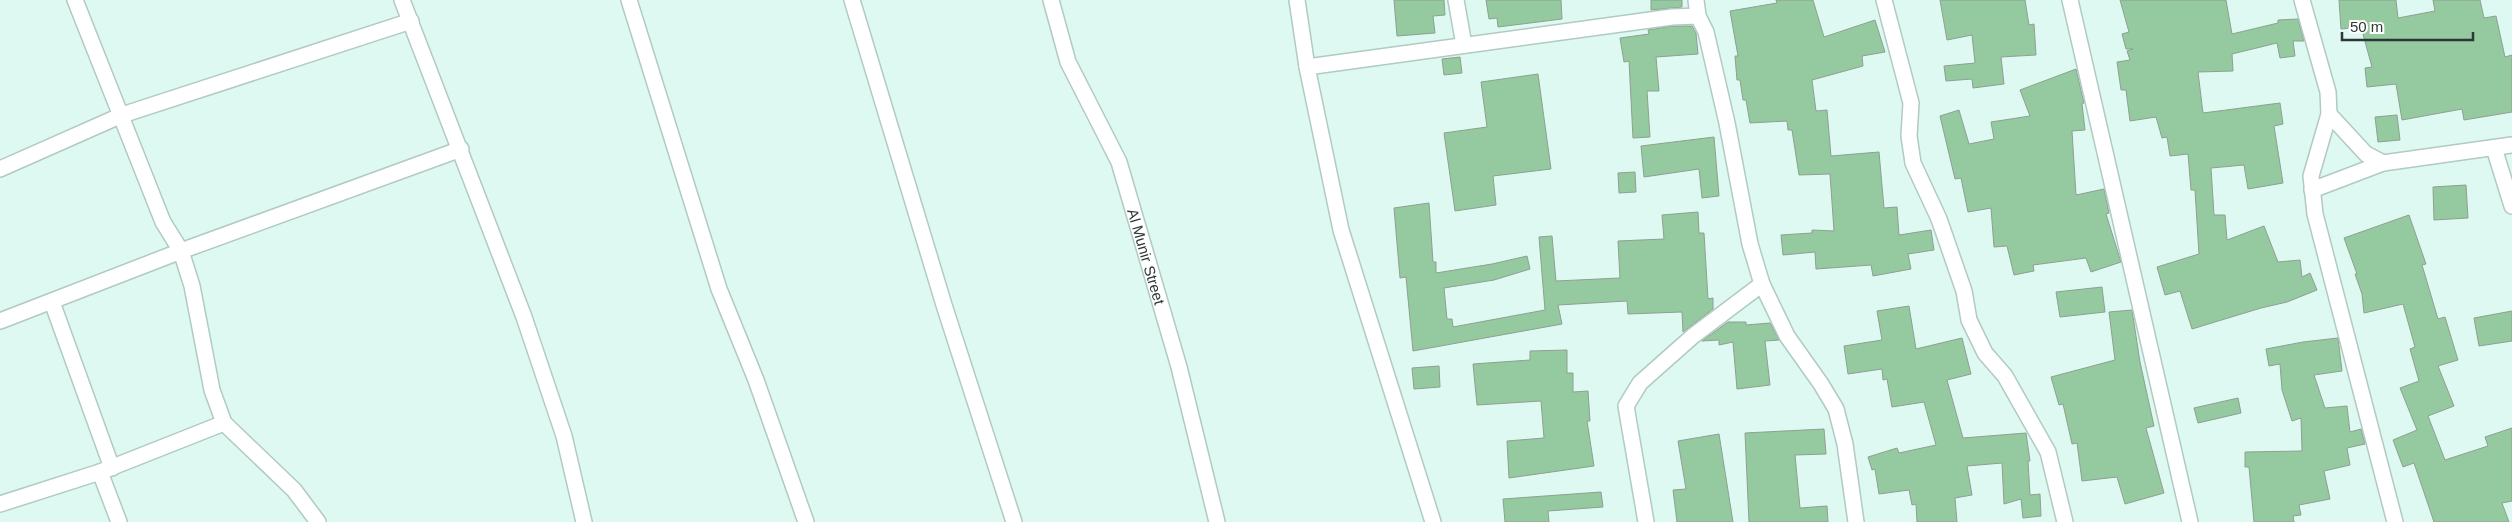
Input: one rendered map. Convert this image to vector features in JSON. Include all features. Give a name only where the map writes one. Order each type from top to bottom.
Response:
[{"type":"street","points":[[75,0],[163,222],[180,251],[192,286],[212,390],[224,423],[294,490],[318,522]]},
{"type":"street","points":[[402,0],[524,317],[564,436],[584,522]]},
{"type":"street","points":[[629,0],[719,289],[756,380],[806,522]]},
{"type":"street","points":[[852,0],[941,296],[1014,522]]},
{"type":"street","name":"Al Munir Street","points":[[1051,0],[1068,62],[1119,162],[1179,368],[1217,522]]},
{"type":"street","points":[[1297,0],[1307,67],[1341,230],[1433,522]]},
{"type":"street","points":[[1456,0],[1464,45]]},
{"type":"street","points":[[1696,0],[1698,16],[1706,32],[1727,123],[1750,244],[1762,284],[1787,336],[1836,409],[1845,444],[1856,522]]},
{"type":"street","points":[[1884,0],[1911,103],[1909,136],[1913,162],[1939,219],[1964,291],[1970,320],[1985,353],[2005,376],[2048,452],[2065,522]]},
{"type":"street","points":[[2070,0],[2190,522]]},
{"type":"street","points":[[2302,0],[2328,92],[2329,114],[2311,176],[2314,214],[2395,522]]},
{"type":"street","points":[[1307,67],[1672,17],[1698,16]]},
{"type":"street","points":[[0,169],[122,115],[411,21]]},
{"type":"street","points":[[2329,114],[2366,154],[2382,163]]},
{"type":"street","points":[[2312,190],[2382,163],[2511,144]]},
{"type":"street","points":[[2494,148],[2512,206]]},
{"type":"street","points":[[0,321],[180,251],[461,150]]},
{"type":"street","points":[[1646,522],[1626,406],[1640,383],[1693,336],[1762,284]]},
{"type":"street","points":[[52,302],[106,470],[119,522]]},
{"type":"street","points":[[0,504],[106,470],[224,423]]},
{"type":"building","points":[[1394,0],[1444,0],[1445,15],[1433,16],[1435,33],[1397,36]]},
{"type":"building","points":[[1486,0],[1561,0],[1562,19],[1498,27],[1497,18],[1489,19]]},
{"type":"building","points":[[1651,0],[1682,0],[1682,7],[1651,10]]},
{"type":"building","points":[[1776,0],[1813,0],[1824,37],[1875,20],[1885,52],[1862,56],[1863,66],[1812,80],[1816,111],[1827,110],[1831,156],[1879,152],[1884,208],[1897,207],[1899,235],[1931,230],[1934,250],[1908,254],[1911,269],[1873,276],[1871,265],[1816,269],[1815,252],[1783,255],[1781,235],[1812,233],[1812,230],[1834,231],[1830,174],[1799,175],[1792,130],[1788,130],[1787,121],[1750,123],[1746,100],[1743,100],[1740,80],[1737,80],[1735,56],[1738,56],[1730,11],[1777,3]]},
{"type":"building","points":[[1940,0],[2025,0],[2029,25],[2034,24],[2036,55],[2001,57],[2004,84],[1973,88],[1972,79],[1946,81],[1944,66],[1975,63],[1972,35],[1947,40]]},
{"type":"building","points":[[2120,0],[2226,0],[2232,34],[2278,23],[2278,20],[2298,19],[2304,41],[2293,41],[2295,56],[2280,58],[2277,43],[2232,54],[2233,71],[2198,72],[2203,113],[2280,103],[2283,124],[2274,126],[2283,183],[2248,189],[2244,165],[2211,168],[2214,215],[2225,215],[2227,240],[2264,226],[2278,262],[2300,260],[2302,277],[2310,273],[2317,290],[2287,302],[2192,329],[2180,291],[2165,295],[2157,267],[2199,254],[2195,190],[2191,190],[2188,154],[2170,156],[2167,137],[2162,138],[2156,117],[2130,121],[2126,90],[2121,90],[2117,62],[2130,60],[2127,51],[2133,49],[2126,49],[2122,34],[2129,32]]},
{"type":"building","points":[[2339,0],[2396,0],[2398,18],[2435,11],[2433,0],[2480,0],[2484,18],[2496,16],[2505,57],[2512,55],[2512,112],[2464,120],[2462,109],[2402,120],[2396,84],[2367,87],[2365,68],[2372,67],[2361,27],[2341,29]]},
{"type":"building","points":[[1673,26],[1692,26],[1696,33],[1698,54],[1656,57],[1659,91],[1647,91],[1650,137],[1633,138],[1629,61],[1624,62],[1620,38],[1649,34],[1648,30]]},
{"type":"building","points":[[1460,57],[1462,73],[1444,75],[1442,59]]},
{"type":"building","points":[[2076,69],[2084,103],[2082,104],[2085,130],[2072,131],[2076,195],[2104,189],[2109,213],[2106,214],[2121,262],[2091,272],[2086,258],[2033,265],[2034,271],[2014,275],[2007,246],[1994,247],[1991,208],[1968,212],[1961,178],[1955,179],[1940,116],[1959,110],[1969,144],[1994,139],[1991,122],[2030,116],[2020,90]]},
{"type":"building","points":[[1538,74],[1551,169],[1493,176],[1496,205],[1455,211],[1444,133],[1487,127],[1481,82]]},
{"type":"building","points":[[2397,115],[2400,140],[2378,142],[2375,117]]},
{"type":"building","points":[[1714,137],[1719,196],[1702,198],[1699,169],[1644,177],[1641,146]]},
{"type":"building","points":[[1635,172],[1636,192],[1619,193],[1618,173]]},
{"type":"building","points":[[2466,185],[2468,218],[2434,220],[2433,187]]},
{"type":"building","points":[[1429,203],[1433,262],[1436,262],[1436,273],[1527,256],[1530,269],[1494,280],[1444,288],[1447,319],[1452,319],[1453,327],[1545,310],[1539,237],[1552,236],[1556,281],[1620,278],[1618,241],[1664,239],[1662,215],[1698,212],[1699,233],[1704,233],[1708,299],[1713,298],[1713,309],[1683,332],[1682,312],[1628,314],[1627,301],[1558,305],[1562,324],[1413,351],[1406,277],[1400,278],[1394,208]]},
{"type":"building","points":[[2409,215],[2426,264],[2422,265],[2438,319],[2445,317],[2458,360],[2438,366],[2454,406],[2428,416],[2445,460],[2488,446],[2485,437],[2512,428],[2512,501],[2502,503],[2509,522],[2434,522],[2414,463],[2403,467],[2393,440],[2417,430],[2400,388],[2419,381],[2410,349],[2415,347],[2403,304],[2364,313],[2362,294],[2355,274],[2357,274],[2344,238]]},
{"type":"building","points":[[2102,287],[2105,312],[2060,317],[2056,292]]},
{"type":"building","points":[[1909,306],[1916,349],[1962,338],[1971,374],[1947,380],[1963,438],[2026,433],[2030,461],[2028,461],[2030,495],[2040,494],[2041,516],[2023,518],[2021,499],[2004,504],[2002,463],[1967,466],[1972,495],[1955,498],[1957,522],[1917,522],[1916,504],[1912,505],[1909,490],[1879,494],[1875,469],[1872,470],[1868,457],[1897,448],[1899,453],[1936,445],[1924,402],[1892,407],[1887,379],[1883,380],[1882,369],[1848,374],[1844,346],[1882,340],[1877,311]]},
{"type":"building","points":[[2132,310],[2140,362],[2154,426],[2146,428],[2164,493],[2125,504],[2117,477],[2082,481],[2077,443],[2072,444],[2063,404],[2059,405],[2051,377],[2115,360],[2109,312]]},
{"type":"building","points":[[2512,311],[2512,341],[2479,346],[2474,318]]},
{"type":"building","points":[[1728,322],[1746,322],[1746,325],[1770,323],[1779,340],[1765,341],[1770,385],[1737,389],[1733,342],[1719,345],[1719,340],[1702,341]]},
{"type":"building","points":[[2338,338],[2342,371],[2314,375],[2325,408],[2347,406],[2350,432],[2361,429],[2365,444],[2347,448],[2350,465],[2324,471],[2330,499],[2299,505],[2301,515],[2293,516],[2294,522],[2254,522],[2249,467],[2245,467],[2245,452],[2302,451],[2301,418],[2292,421],[2282,390],[2280,364],[2269,366],[2266,349]]},
{"type":"building","points":[[1567,350],[1567,373],[1573,373],[1573,392],[1588,391],[1590,421],[1587,421],[1594,466],[1509,478],[1507,441],[1544,438],[1541,401],[1477,405],[1473,364],[1530,360],[1530,351]]},
{"type":"building","points":[[1439,366],[1440,387],[1414,389],[1412,368]]},
{"type":"building","points":[[2238,398],[2241,413],[2198,423],[2194,408]]},
{"type":"building","points":[[1824,429],[1826,454],[1795,455],[1800,508],[1827,506],[1828,522],[1749,522],[1745,433]]},
{"type":"building","points":[[1719,434],[1733,522],[1677,522],[1673,490],[1686,489],[1678,441]]},
{"type":"building","points":[[1601,492],[1603,507],[1548,511],[1549,522],[1505,522],[1503,499]]}]
